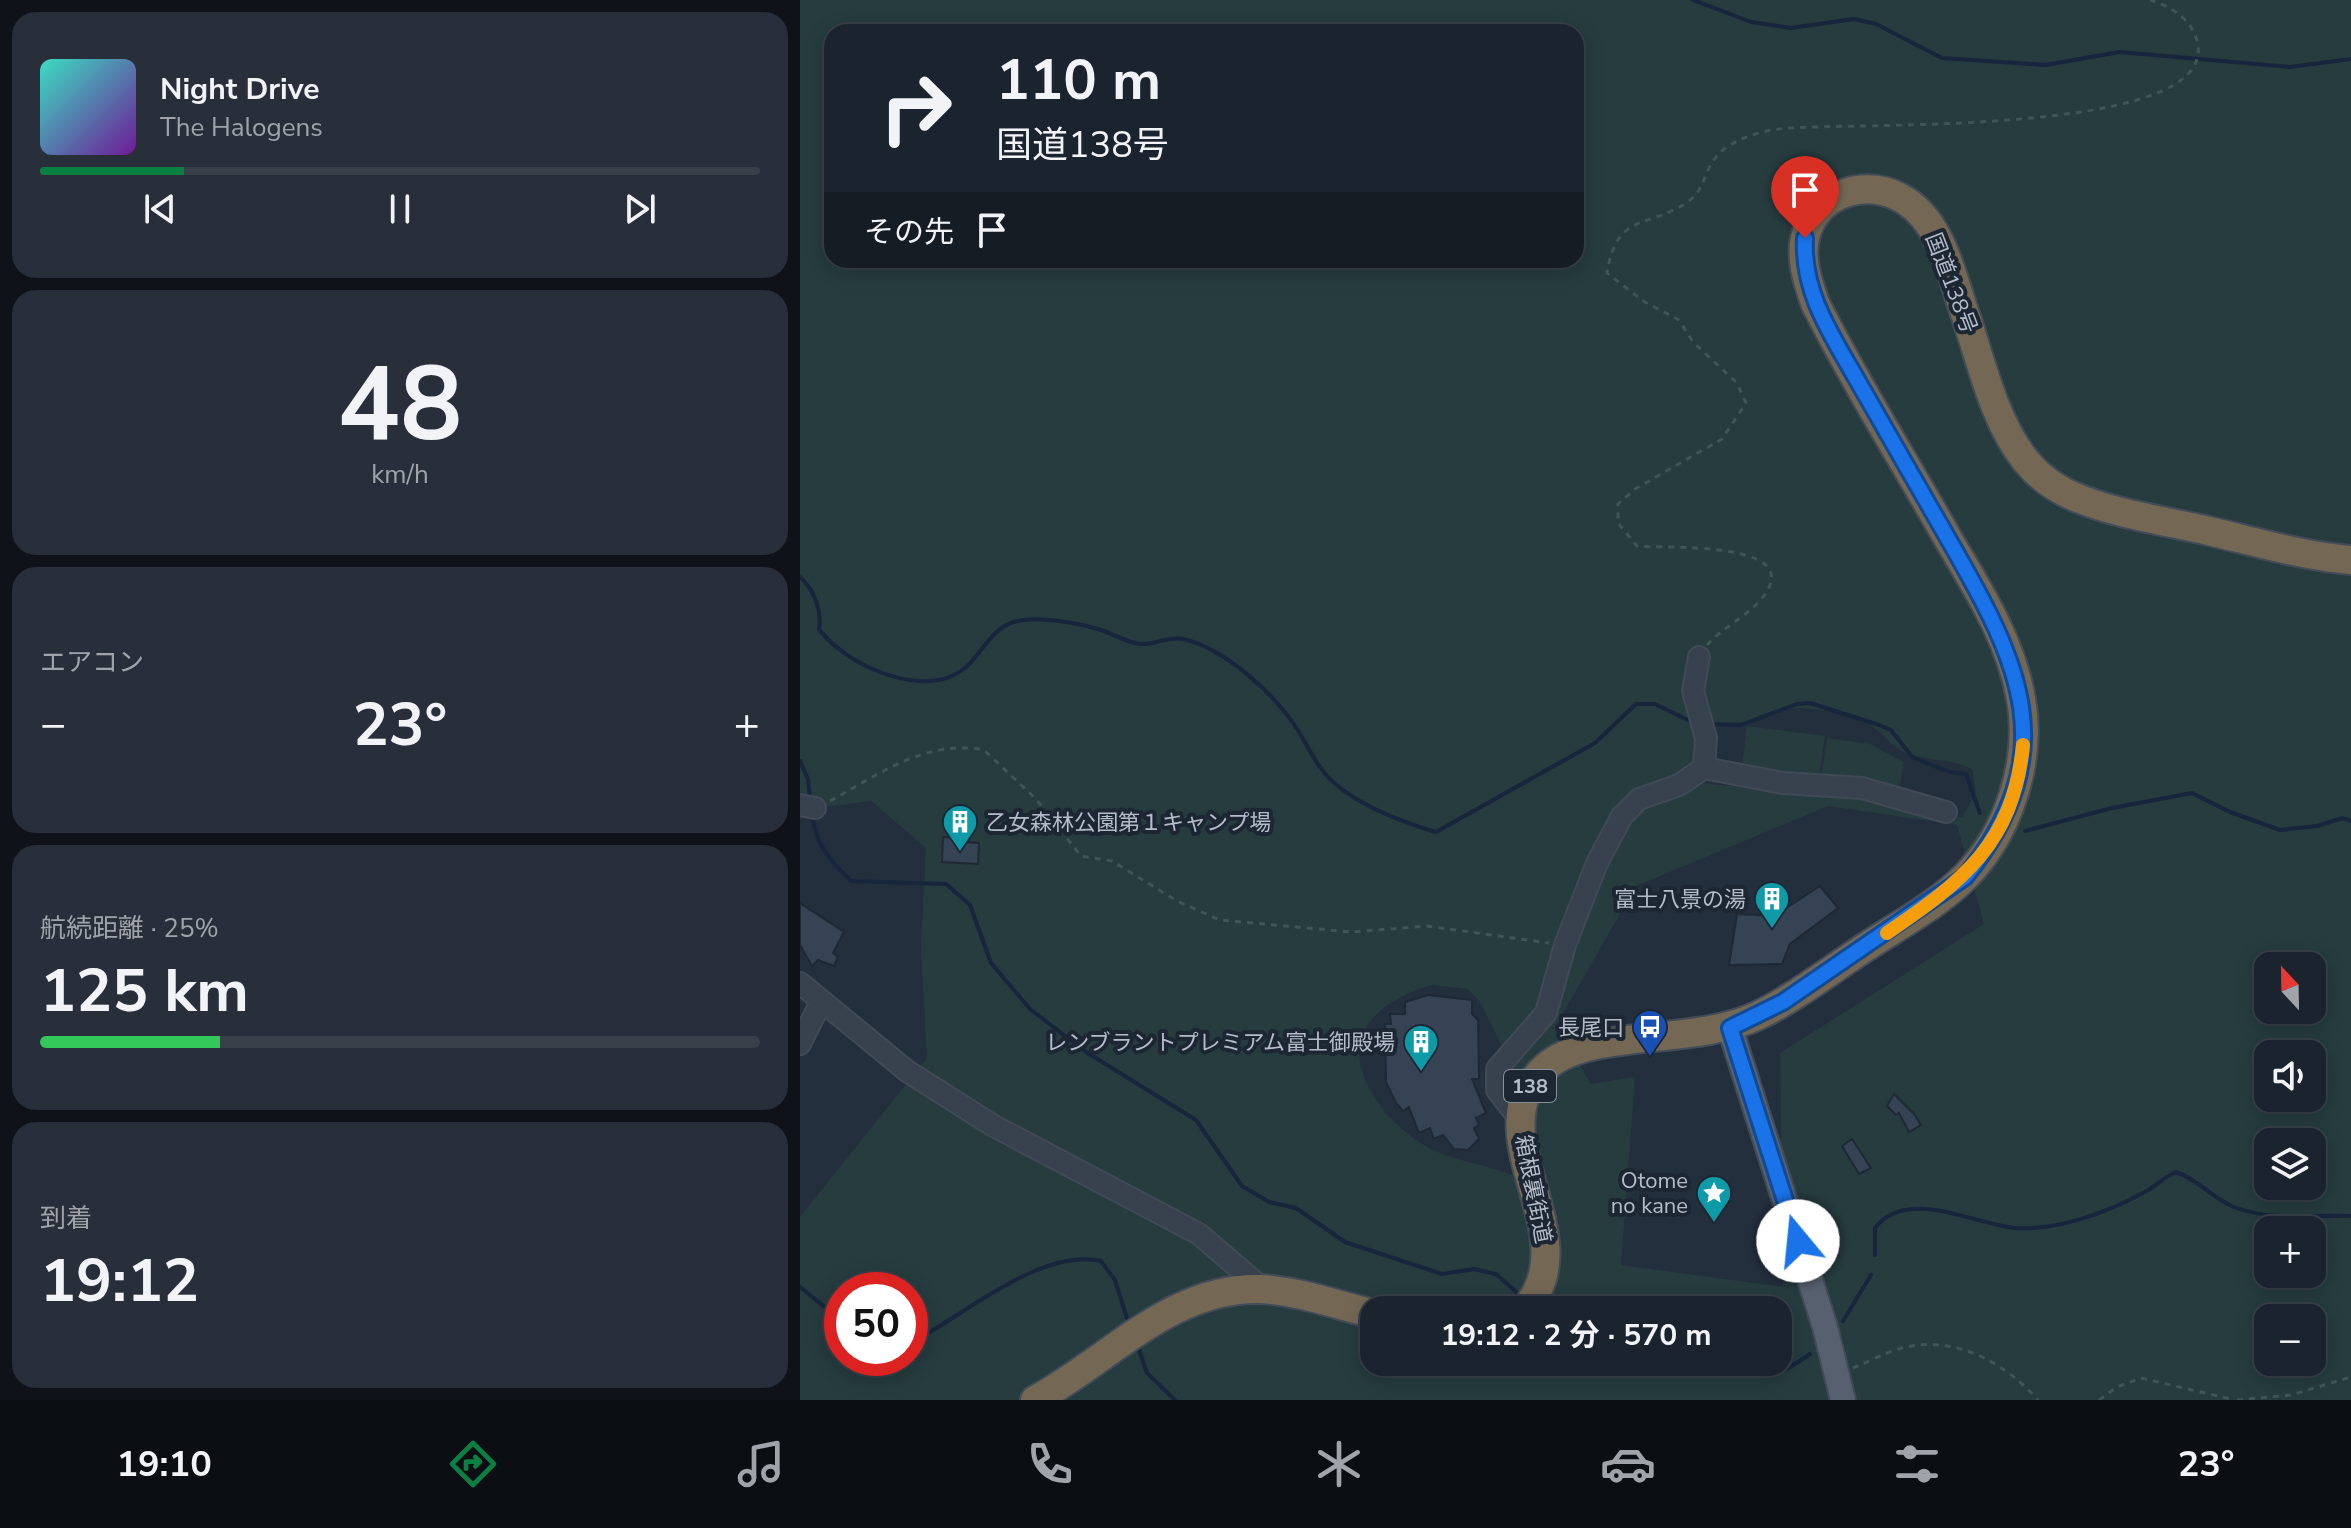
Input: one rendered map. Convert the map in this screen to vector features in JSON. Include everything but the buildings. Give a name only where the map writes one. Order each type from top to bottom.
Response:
[{"type":"highway","name":"国道138号","points":[[1730,1028],[1783,1002],[1965,877],[2001,824],[2021,762],[2024,730],[2022,699],[2002,637],[1830,333],[1806,278],[1805,238],[1812,220],[1836,195],[1852,190],[1886,191],[1904,199],[1931,226],[1951,271],[2004,424],[2015,445],[2041,476],[2078,498],[2103,507],[2351,560]]},
{"type":"highway","name":"箱根裏街道","points":[[1534,1296],[1547,1262],[1545,1238],[1526,1167],[1521,1121],[1532,1083],[1547,1066],[1564,1054],[1586,1047],[1730,1028]]},
{"type":"highway","points":[[1035,1400],[1147,1327],[1184,1305],[1208,1296],[1234,1290],[1263,1289],[1360,1311]]},
{"type":"main road","points":[[1730,1028],[1838,1374],[1843,1400]]},
{"type":"street","points":[[1699,657],[1693,677],[1705,732],[1704,768]]},
{"type":"street","points":[[1521,1121],[1497,1090],[1497,1069],[1546,1013],[1565,945],[1597,863],[1622,816],[1639,799],[1679,785],[1704,768],[1783,783],[1862,788],[1946,812]]},
{"type":"street","points":[[800,983],[907,1071],[992,1125],[1199,1234],[1263,1289]]},
{"type":"street","points":[[800,1044],[821,1002]]},
{"type":"path","points":[[808,807],[888,766],[945,750],[984,750],[1036,799],[1081,856],[1112,861],[1177,901],[1220,920],[1351,932],[1427,926],[1471,935],[1565,945]]},
{"type":"path","points":[[1838,1374],[1903,1348],[1934,1343],[1969,1350],[2017,1376],[2038,1400]]},
{"type":"path","points":[[2099,1400],[2117,1387],[2141,1378],[2236,1400],[2291,1395],[2351,1377]]},
{"type":"green space","points":[[800,0],[2351,0],[2351,1400],[800,1400],[800,1217],[927,1058],[921,948],[926,848],[871,801],[800,810]],"holes":[[[1801,708],[1846,714],[1872,726],[1900,750],[1972,769],[1976,793],[1962,817],[1933,813],[1848,790],[1700,782],[1713,765],[1716,723],[1749,722],[1776,709]],[[1828,806],[1957,825],[1984,924],[1780,1053],[1783,1287],[1621,1265],[1635,1077],[1590,1084],[1558,1022],[1636,886]],[[1431,985],[1468,989],[1480,1002],[1503,1048],[1492,1097],[1510,1123],[1506,1133],[1516,1177],[1424,1145],[1386,1112],[1366,1082],[1359,1050],[1368,1024],[1401,997]]]},
{"type":"green space","points":[[1747,726],[1825,736],[1819,777],[1742,766]]},
{"type":"green space","points":[[1827,738],[1870,744],[1904,762],[1899,789],[1821,778]]},
{"type":"waterway","points":[[1693,0],[1751,22],[1791,28],[1854,19],[1876,24],[1942,58],[2046,65],[2119,52],[2290,67],[2351,59]]},
{"type":"waterway","points":[[800,577],[816,601],[819,629],[830,642],[862,664],[900,678],[919,681],[954,675],[971,662],[998,631],[1017,621],[1048,620],[1082,625],[1136,643],[1177,638],[1199,644],[1232,663],[1264,689],[1289,718],[1323,771],[1344,791],[1382,812],[1436,832],[1595,743],[1636,704],[1655,704],[1694,723]]},
{"type":"waterway","points":[[1707,724],[1741,725],[1797,704],[1810,703],[1879,725],[1891,730],[1912,757],[1949,772],[1966,774],[1980,813]]},
{"type":"waterway","points":[[800,761],[808,779],[810,800]]},
{"type":"waterway","points":[[2025,831],[2112,808],[2192,793],[2230,812],[2280,830],[2317,826],[2343,818],[2351,821]]},
{"type":"waterway","points":[[812,812],[824,851],[851,881],[946,884],[970,905],[991,963],[1030,1009],[1086,1052],[1196,1120],[1242,1186],[1269,1202],[1296,1208],[1345,1242],[1442,1274],[1474,1269],[1496,1274],[1521,1296]]},
{"type":"waterway","points":[[1875,1255],[1875,1228],[1888,1216],[1904,1210],[1941,1211],[2015,1228],[2048,1226],[2082,1219],[2115,1206],[2176,1172],[2226,1203],[2249,1212],[2278,1216],[2351,1216]]},
{"type":"waterway","points":[[928,1332],[1012,1282],[1058,1263],[1080,1259],[1101,1261],[1115,1280],[1129,1325]]},
{"type":"waterway","points":[[1843,1321],[1871,1275]]},
{"type":"waterway","points":[[800,1287],[824,1306]]},
{"type":"waterway","points":[[1137,1344],[1147,1373],[1175,1400]]},
{"type":"waterway","points":[[1792,1366],[1810,1354]]},
{"type":"slow traffic","points":[[1887,933],[1965,877],[1985,852],[2014,793],[2023,745]]},
{"type":"place","name":"乙女森林公園第１キャンプ場","points":[[960,853]]},
{"type":"place","name":"富士八景の湯","points":[[1772,930]]},
{"type":"place","name":"長尾口","points":[[1650,1058]]},
{"type":"place","name":"レンブラントプレミアム富士御殿場","points":[[1421,1073]]},
{"type":"place","name":"Otome no kane","points":[[1714,1224]]},
{"type":"route","points":[[1798,1241],[1730,1028],[1783,1002],[1965,877],[1985,852],[2014,793],[2024,730],[2022,699],[2002,637],[1987,605],[1815,303],[1806,278],[1805,238]]}]
